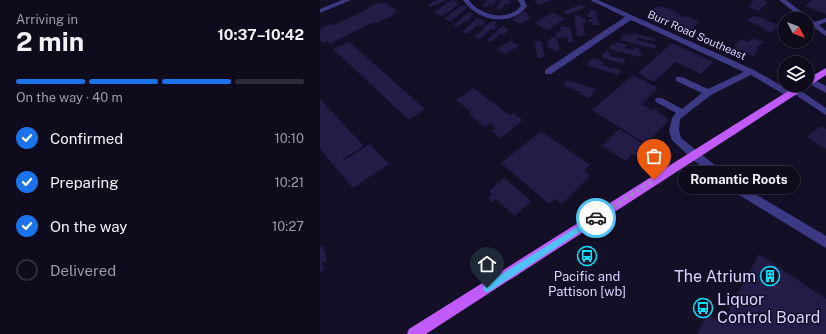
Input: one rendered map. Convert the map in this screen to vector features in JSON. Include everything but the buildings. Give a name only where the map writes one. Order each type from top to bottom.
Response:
[{"type":"main road","points":[[814,79],[826,71]]},
{"type":"main road","points":[[414,334],[793,92]]},
{"type":"street","points":[[320,11],[348,0]]},
{"type":"street","points":[[466,0],[469,5],[480,11],[502,18],[515,15],[521,11],[524,6],[521,0]]},
{"type":"street","name":"Burr Road Southeast","points":[[593,0],[752,72],[778,80]]},
{"type":"street","points":[[786,1],[799,12]]},
{"type":"street","points":[[548,72],[630,17]]},
{"type":"street","points":[[814,25],[826,20]]},
{"type":"street","points":[[814,25],[826,34]]},
{"type":"street","points":[[752,72],[708,93],[676,118],[674,131],[677,140],[733,186],[826,242]]},
{"type":"street","points":[[679,79],[708,93]]},
{"type":"street","points":[[814,89],[826,90]]},
{"type":"street","points":[[806,92],[826,112]]},
{"type":"street","points":[[659,100],[682,113]]},
{"type":"way so far","points":[[596,218],[654,180]]},
{"type":"place","name":"Romantic Roots","points":[[654,180]]},
{"type":"place","name":"Pacific and Pattison [wb]","points":[[587,256]]},
{"type":"place","name":"The Atrium","points":[[770,276]]},
{"type":"place","name":"Liquor Control Board","points":[[703,308]]},
{"type":"route","points":[[487,288],[596,218]]}]
